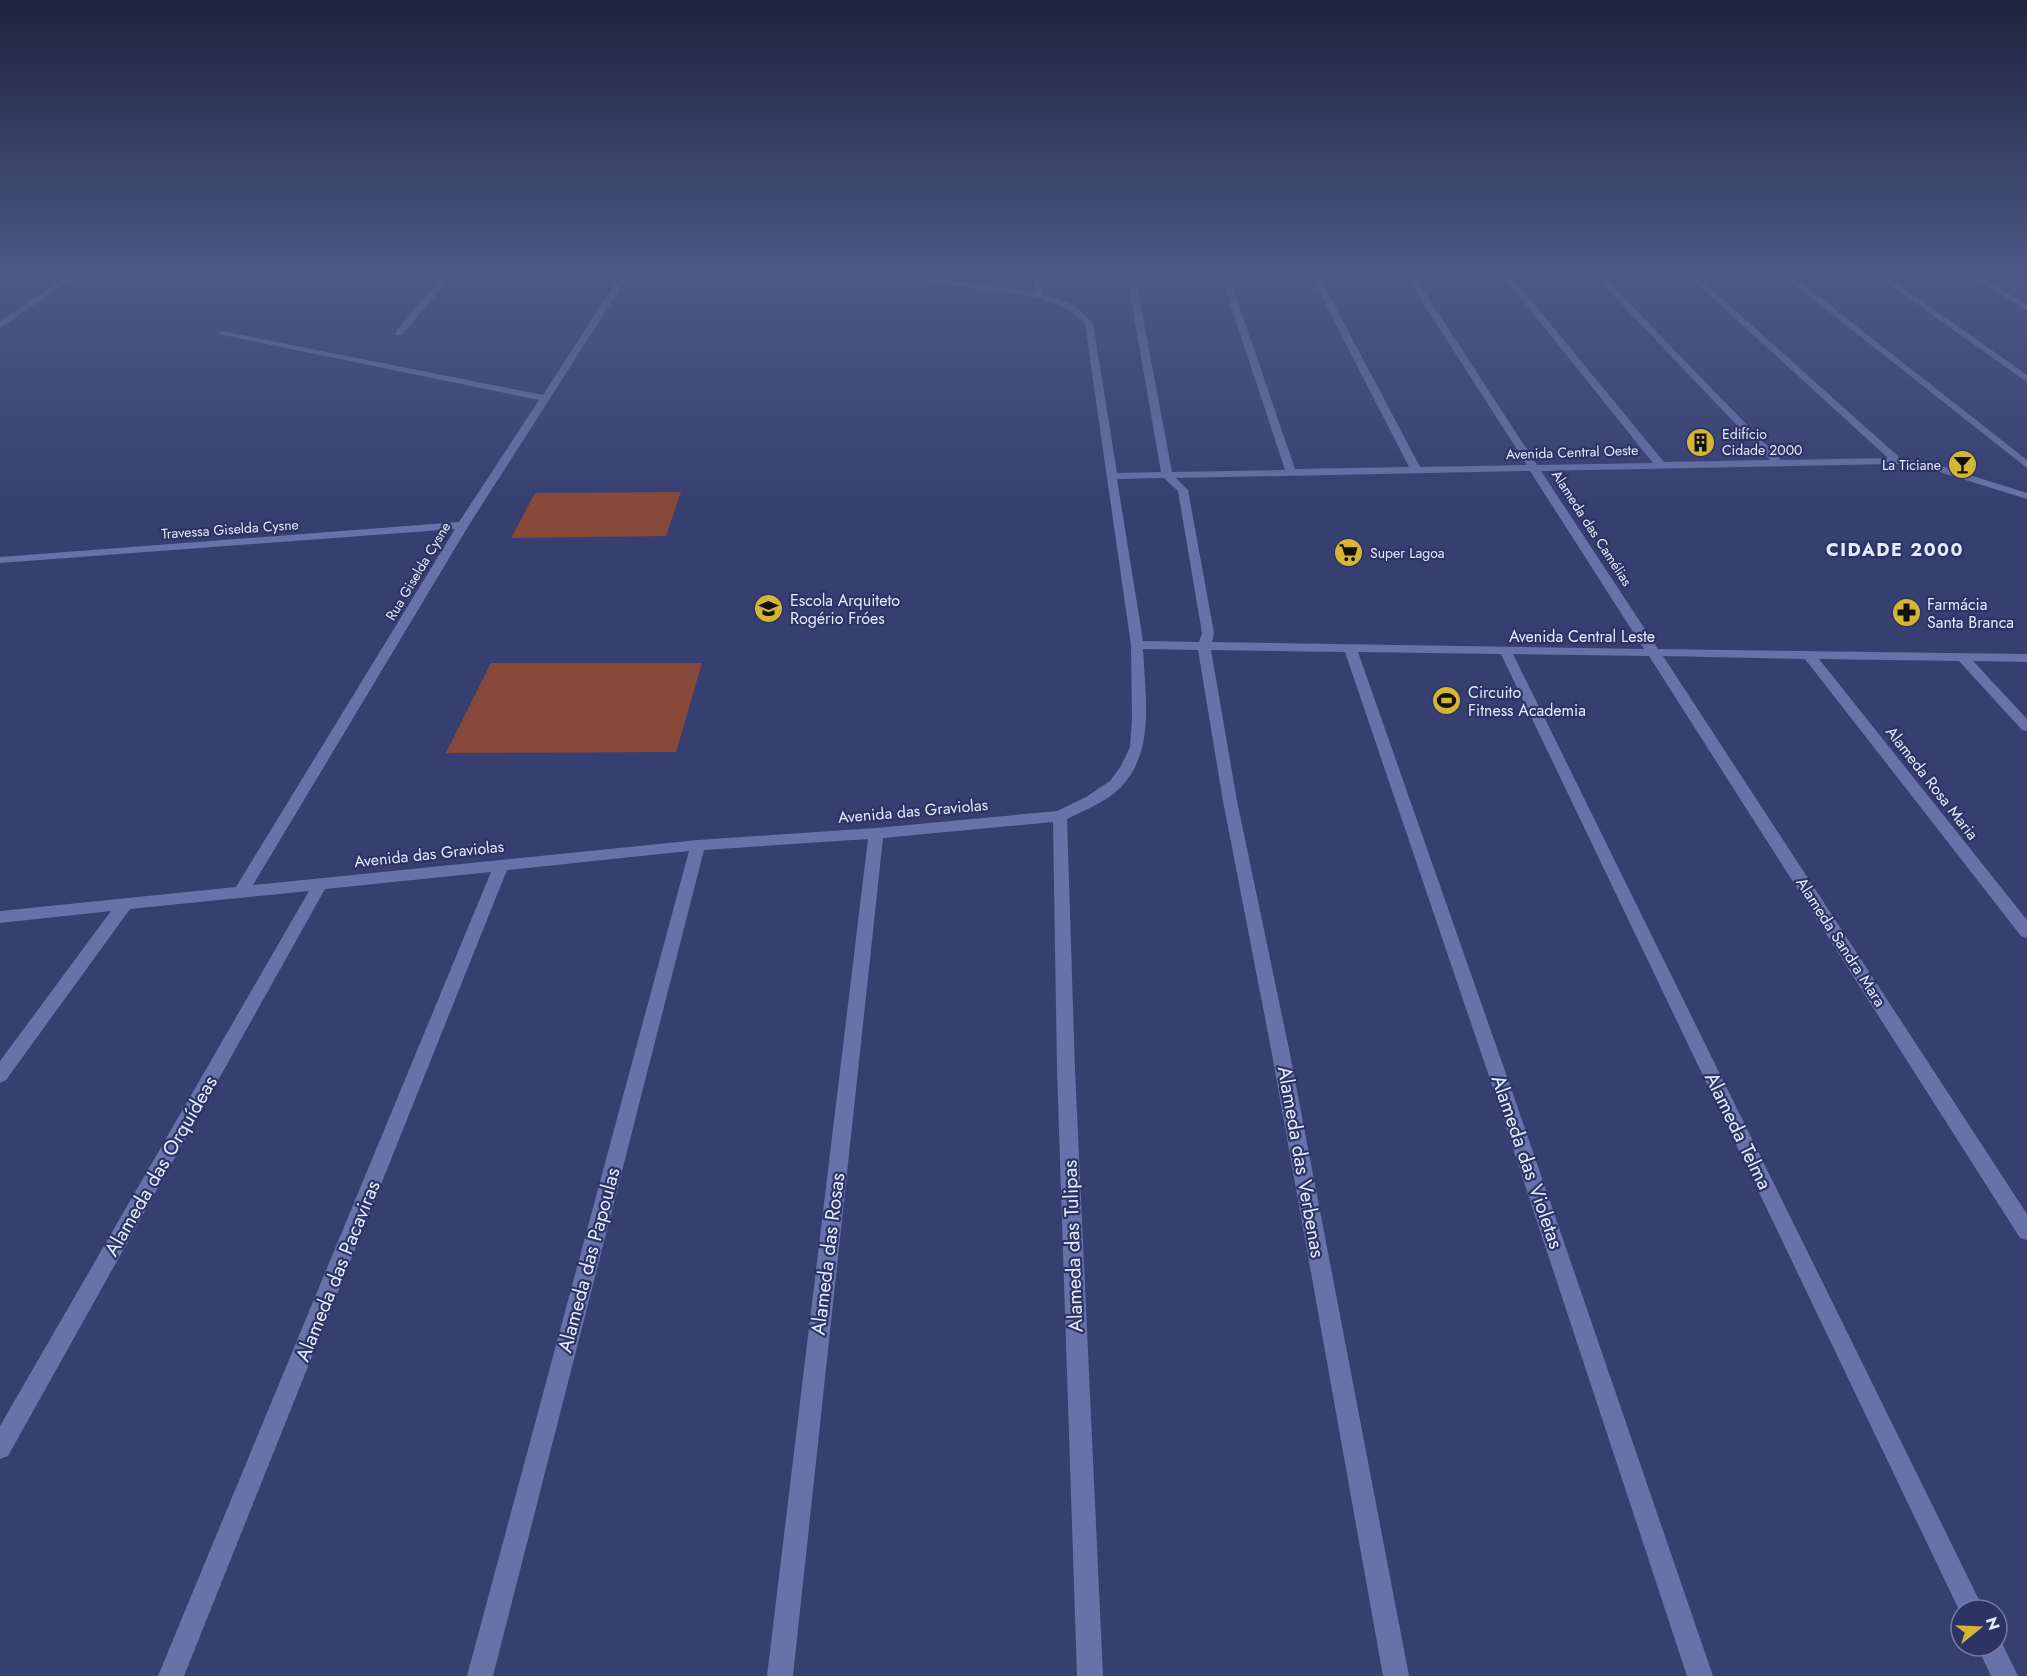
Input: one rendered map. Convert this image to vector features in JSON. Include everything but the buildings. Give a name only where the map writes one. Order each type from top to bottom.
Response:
[{"type":"street","points":[[294,348],[546,398]]},
{"type":"street","name":"Rua Giselda Cysne","points":[[241,892],[463,525],[578,348]]},
{"type":"street","name":"Avenida das Graviolas","points":[[0,917],[698,845],[1060,816],[1091,801],[1115,784],[1127,767],[1137,747],[1139,719],[1137,645],[1093,348]]},
{"type":"street","points":[[1144,348],[1167,475]]},
{"type":"street","points":[[1250,348],[1292,472]]},
{"type":"street","points":[[1353,348],[1416,470]]},
{"type":"street","name":"Alameda das Camélias","points":[[1457,348],[1655,652]]},
{"type":"street","points":[[1566,348],[1660,464]]},
{"type":"street","points":[[1668,348],[1778,463]]},
{"type":"street","points":[[1772,348],[1897,461]]},
{"type":"street","points":[[1879,348],[2027,465]]},
{"type":"street","points":[[1984,348],[2027,379]]},
{"type":"street","name":"Avenida Central Oeste","points":[[1113,476],[1897,461],[1931,466],[2027,496]]},
{"type":"street","name":"Alameda das Verbenas","points":[[1167,475],[1183,490],[1208,633],[1204,648],[1230,801],[1281,1054],[1396,1676]]},
{"type":"street","name":"Travessa Giselda Cysne","points":[[0,560],[463,525]]},
{"type":"street","name":"Avenida Central Leste","points":[[1137,645],[1204,648],[2027,658]]},
{"type":"street","name":"Alameda das Violetas","points":[[1351,650],[1510,1111],[1700,1676]]},
{"type":"street","name":"Alameda Telma","points":[[1506,652],[1966,1598]]},
{"type":"street","name":"Alameda Sandra Mara","points":[[1655,652],[2027,1231]]},
{"type":"street","name":"Alameda Rosa Maria","points":[[1809,656],[2027,932]]},
{"type":"street","points":[[1962,657],[2027,727]]},
{"type":"street","name":"Alameda das Tulipas","points":[[1060,816],[1066,1070],[1090,1676]]},
{"type":"street","name":"Alameda das Rosas","points":[[780,1676],[876,832]]},
{"type":"street","name":"Alameda das Papoulas","points":[[480,1676],[698,845]]},
{"type":"street","name":"Alameda das Pacaviras","points":[[171,1676],[502,864]]},
{"type":"street","name":"Alameda das Orquídeas","points":[[0,1448],[321,884]]},
{"type":"street","points":[[0,1075],[125,905]]},
{"type":"street","points":[[1996,1658],[2005,1676]]},
{"type":"shaded area","points":[[681,492],[666,536],[511,538],[535,493]]},
{"type":"shaded area","points":[[491,663],[702,663],[676,752],[446,753]]},
{"type":"place","name":"Edifício Cidade 2000","points":[[1701,442]]},
{"type":"place","name":"La Ticiane","points":[[1962,465]]},
{"type":"place","name":"Super Lagoa","points":[[1349,553]]},
{"type":"place","name":"Escola Arquiteto Rogério Fróes","points":[[769,609]]},
{"type":"place","name":"Farmácia Santa Branca","points":[[1906,613]]},
{"type":"place","name":"Circuito Fitness Academia","points":[[1447,701]]},
{"type":"district","name":"CIDADE 2000","points":[[1895,550]]}]
